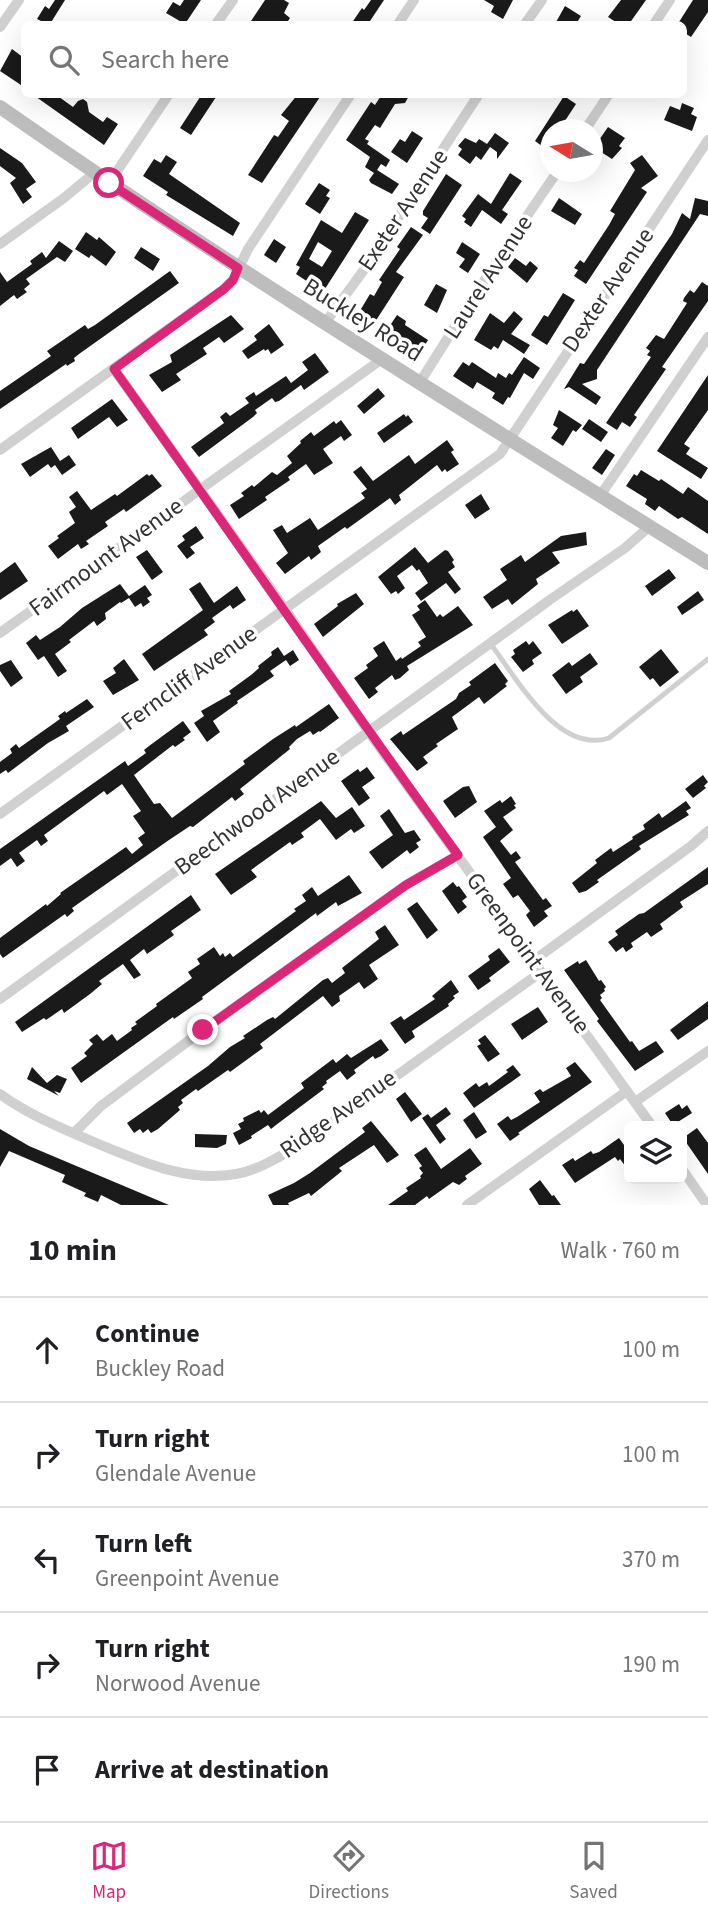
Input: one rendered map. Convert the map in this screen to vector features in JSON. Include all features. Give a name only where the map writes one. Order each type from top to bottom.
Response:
[{"type":"street","points":[[0,27],[19,0]]},
{"type":"street","points":[[218,21],[233,0]]},
{"type":"street","points":[[399,21],[414,0]]},
{"type":"street","points":[[527,21],[542,0]]},
{"type":"street","points":[[656,21],[670,0]]},
{"type":"street","points":[[109,183],[166,98]]},
{"type":"street","points":[[0,450],[233,280],[247,249],[348,98]]},
{"type":"street","name":"Exeter Avenue","points":[[325,323],[366,267],[476,98]]},
{"type":"street","points":[[592,119],[605,98]]},
{"type":"street","name":"Buckley Road","points":[[0,107],[238,268],[708,563]]},
{"type":"street","name":"Dexter Avenue","points":[[510,440],[708,140]]},
{"type":"street","points":[[0,244],[94,173]]},
{"type":"street","name":"Laurel Avenue","points":[[420,382],[550,182]]},
{"type":"street","points":[[600,496],[708,337]]},
{"type":"street","name":"Fairmount Avenue","points":[[0,633],[382,359]]},
{"type":"street","name":"Greenpoint Avenue","points":[[114,369],[285,609],[368,731],[648,1121]]},
{"type":"street","name":"Ferncliff Avenue","points":[[0,814],[500,454],[510,440]]},
{"type":"street","name":"Beechwood Avenue","points":[[0,999],[625,548],[650,526]]},
{"type":"street","points":[[533,961],[708,831]]},
{"type":"street","points":[[74,1133],[101,1105],[203,1030],[406,885],[458,855]]},
{"type":"street","name":"Ridge Avenue","points":[[0,1094],[40,1118],[153,1166],[213,1177],[237,1174],[258,1168],[300,1145],[541,972]]},
{"type":"street","points":[[635,1102],[708,1051]]},
{"type":"street","points":[[467,1205],[627,1091]]},
{"type":"street","points":[[687,1177],[706,1205]]},
{"type":"lane","points":[[490,643],[542,713],[574,738],[597,742],[609,738],[708,659]]},
{"type":"building","points":[[55,0],[65,0],[52,21],[37,19],[45,6],[49,9]]},
{"type":"building","points":[[184,0],[201,0],[187,21],[180,21],[166,13],[173,2],[180,6]]},
{"type":"building","points":[[265,0],[284,0],[289,3],[284,13],[290,18],[288,21],[251,21]]},
{"type":"building","points":[[371,0],[384,0],[370,21],[353,21],[362,8],[364,10]]},
{"type":"building","points":[[484,0],[513,0],[503,19],[491,12],[494,6]]},
{"type":"building","points":[[621,0],[646,0],[631,21],[614,21],[608,17]]},
{"type":"building","points":[[693,0],[708,0],[708,12],[691,37],[687,34],[687,21],[680,21]]},
{"type":"building","points":[[565,6],[581,16],[578,21],[557,21]]},
{"type":"building","points":[[12,49],[21,56],[21,85],[0,71]]},
{"type":"building","points":[[38,98],[61,98],[73,107],[83,99],[87,102],[89,112],[103,122],[107,117],[118,124],[104,145]]},
{"type":"building","points":[[199,98],[215,98],[191,135],[180,128]]},
{"type":"building","points":[[295,98],[319,98],[262,183],[248,175],[274,135],[278,137],[289,121],[281,115]]},
{"type":"building","points":[[379,98],[408,98],[405,103],[395,104],[380,128],[375,125],[365,139],[369,141],[367,144],[390,160],[386,167],[381,164],[377,170],[399,184],[392,194],[371,183],[369,180],[374,173],[365,167],[370,157],[346,140],[371,102],[375,105]]},
{"type":"building","points":[[563,98],[576,104],[566,119],[549,119]]},
{"type":"building","points":[[682,103],[694,108],[691,114],[697,117],[692,131],[664,120],[670,106],[680,110]]},
{"type":"building","points":[[608,127],[625,138],[619,146],[622,148],[612,159],[603,153],[603,134]]},
{"type":"building","points":[[412,131],[423,138],[407,163],[391,152],[400,139],[405,142]]},
{"type":"building","points":[[495,133],[509,143],[497,159],[497,152],[490,147],[481,160],[476,156],[470,164],[458,155],[462,149],[458,146],[465,138],[476,143],[479,139],[487,144]]},
{"type":"building","points":[[0,148],[22,163],[36,182],[26,189],[32,197],[23,204],[10,183],[16,178],[0,166]]},
{"type":"building","points":[[166,155],[177,162],[169,174],[240,223],[233,236],[166,195],[168,192],[143,176],[154,159],[161,163]]},
{"type":"building","points":[[642,155],[658,176],[641,188],[647,192],[586,284],[574,276],[578,270],[574,268],[580,260],[584,263],[609,225],[615,214],[610,211],[635,170],[630,163]]},
{"type":"building","points":[[510,173],[522,181],[502,210],[508,214],[501,224],[482,210],[471,227],[464,222],[466,219],[462,216],[478,194],[491,204]]},
{"type":"building","points":[[446,174],[462,185],[430,234],[421,228],[428,218],[423,215],[423,211]]},
{"type":"building","points":[[319,183],[330,190],[326,196],[330,198],[320,214],[305,204]]},
{"type":"building","points":[[559,198],[582,214],[575,225],[551,211]]},
{"type":"building","points":[[695,198],[708,201],[708,216],[700,214],[597,370],[597,379],[582,384],[601,397],[596,405],[569,387],[564,389],[580,363],[584,364],[672,234],[682,213],[690,219]]},
{"type":"building","points":[[355,212],[369,220],[323,292],[296,274],[300,267],[296,265],[321,220],[342,233]],"holes":[[[318,242],[332,251],[322,267],[309,259]]]},
{"type":"building","points":[[411,227],[423,235],[396,272],[404,277],[375,322],[362,313],[361,309],[370,294],[374,296],[382,282],[379,280]]},
{"type":"building","points":[[86,232],[97,240],[99,237],[116,252],[106,266],[91,255],[89,258],[75,249]]},
{"type":"building","points":[[274,239],[286,247],[276,263],[264,255]]},
{"type":"building","points":[[59,241],[73,251],[65,262],[57,257],[26,279],[30,284],[24,289],[27,292],[17,299],[14,295],[0,306],[0,272],[7,282],[32,264],[30,261],[42,252],[46,258]]},
{"type":"building","points":[[462,242],[480,254],[468,273],[459,267],[465,259],[456,253]]},
{"type":"building","points":[[141,247],[160,259],[153,271],[134,258]]},
{"type":"building","points":[[515,258],[526,266],[530,261],[538,268],[527,283],[508,267]]},
{"type":"building","points":[[170,271],[179,283],[79,354],[74,358],[75,361],[67,366],[66,364],[0,409],[0,391],[51,356],[47,351],[85,325],[88,329],[95,325]]},
{"type":"building","points":[[702,282],[708,286],[708,301],[662,367],[666,369],[634,415],[637,417],[630,427],[622,422],[617,430],[606,423],[651,357],[647,355],[650,351],[646,348],[656,335],[664,339],[687,303],[683,301],[684,298],[690,290],[694,293]]},
{"type":"building","points":[[436,284],[447,290],[437,313],[424,305]]},
{"type":"building","points":[[563,293],[575,300],[547,345],[531,335],[544,315],[548,317]]},
{"type":"building","points":[[514,311],[523,319],[511,334],[530,345],[524,354],[503,340],[498,349],[494,346],[491,350],[474,340],[490,313],[504,323]]},
{"type":"building","points":[[231,315],[244,329],[224,343],[219,337],[203,348],[207,354],[176,374],[181,380],[162,392],[149,375],[172,362],[170,355]]},
{"type":"building","points":[[397,315],[406,321],[405,325],[428,340],[420,353],[387,330]]},
{"type":"building","points":[[269,324],[284,345],[271,354],[268,349],[264,349],[248,359],[242,351],[257,340],[254,336]]},
{"type":"building","points":[[315,353],[329,372],[304,390],[301,385],[279,401],[275,402],[272,398],[255,410],[257,413],[253,417],[199,457],[191,447],[224,423],[220,417],[226,412],[230,416],[249,403],[245,398],[254,392],[256,396],[286,376],[291,383],[308,370],[302,362]]},
{"type":"building","points":[[524,357],[540,368],[533,379],[524,373],[503,405],[492,398],[495,393],[477,382],[473,389],[453,376],[463,362],[469,366],[472,362],[496,378],[498,373],[506,378],[509,373],[512,375]]},
{"type":"building","points":[[708,375],[708,410],[684,444],[690,448],[686,454],[708,468],[701,479],[657,451]]},
{"type":"building","points":[[378,388],[385,396],[364,414],[357,406]]},
{"type":"building","points":[[112,399],[128,420],[117,427],[109,417],[78,439],[71,428]]},
{"type":"building","points":[[559,410],[582,425],[576,432],[573,430],[563,446],[551,438],[558,428],[553,425]]},
{"type":"building","points":[[404,414],[413,422],[384,443],[377,433]]},
{"type":"building","points":[[589,419],[608,432],[601,442],[582,429]]},
{"type":"building","points":[[341,420],[352,435],[344,441],[341,436],[323,449],[333,463],[314,475],[306,464],[288,477],[290,480],[265,497],[267,500],[239,519],[230,505],[244,496],[241,493],[252,485],[254,487],[272,472],[277,475],[292,463],[287,456],[311,432],[314,436],[334,421],[336,424]]},
{"type":"building","points":[[447,440],[459,464],[447,472],[445,469],[442,472],[437,465],[399,495],[401,500],[395,505],[390,498],[318,546],[321,552],[311,560],[309,556],[285,574],[276,563],[288,553],[273,530],[282,525],[287,533],[310,518],[318,530],[365,498],[361,493],[367,489],[353,472],[361,466],[373,481],[409,455],[415,464]]},
{"type":"building","points":[[51,447],[60,461],[69,455],[76,465],[62,475],[55,465],[51,468],[48,464],[30,477],[21,464]]},
{"type":"building","points":[[606,449],[615,455],[602,475],[592,468]]},
{"type":"building","points":[[641,470],[659,481],[661,479],[683,494],[688,487],[708,501],[708,534],[659,506],[655,511],[645,504],[647,499],[626,486],[634,474],[637,476]]},
{"type":"building","points":[[147,474],[152,474],[162,486],[126,512],[124,509],[105,522],[108,526],[86,541],[89,544],[81,549],[78,544],[58,559],[48,546],[75,523],[69,512],[76,507],[69,497],[77,491],[91,510],[115,494],[117,496]]},
{"type":"building","points":[[481,494],[490,509],[475,519],[465,505]]},
{"type":"building","points":[[196,526],[204,538],[190,547],[195,553],[187,559],[177,546],[185,540],[182,536]]},
{"type":"building","points":[[586,532],[587,545],[552,552],[560,563],[536,579],[538,584],[512,605],[508,599],[492,609],[483,597],[507,580],[500,569],[521,555],[525,562],[561,536]]},
{"type":"building","points":[[415,547],[428,563],[445,550],[448,551],[455,567],[448,572],[461,589],[455,594],[446,583],[421,601],[415,593],[428,583],[419,569],[417,571],[412,565],[397,576],[405,588],[398,594],[396,591],[391,594],[378,577]]},
{"type":"building","points":[[147,550],[163,572],[152,580],[136,557]]},
{"type":"building","points":[[15,562],[28,581],[0,600],[0,573]]},
{"type":"building","points":[[669,569],[676,578],[652,596],[645,586]]},
{"type":"building","points":[[200,582],[214,603],[237,586],[246,600],[233,609],[230,605],[212,618],[215,622],[204,630],[208,635],[154,671],[142,654],[203,610],[189,589]]},
{"type":"building","points":[[120,584],[129,596],[145,585],[152,595],[147,598],[150,602],[143,607],[141,603],[135,607],[129,598],[120,602],[105,613],[106,619],[97,626],[94,621],[69,640],[71,642],[55,654],[67,671],[58,677],[44,656],[38,660],[26,643],[36,635],[40,640],[82,608]]},
{"type":"building","points":[[698,591],[704,600],[682,615],[677,607]]},
{"type":"building","points":[[356,593],[364,604],[323,637],[314,624],[338,606],[337,604]]},
{"type":"building","points":[[425,600],[437,617],[440,614],[443,617],[458,606],[473,625],[407,666],[409,670],[400,678],[395,680],[392,675],[375,688],[378,692],[369,699],[354,678],[378,656],[373,648],[384,641],[396,661],[421,646],[418,642],[426,637],[412,615],[420,610],[417,606]]},
{"type":"building","points":[[577,609],[589,626],[562,644],[548,625]]},
{"type":"building","points":[[526,641],[529,645],[533,641],[542,653],[532,660],[534,664],[523,672],[511,657],[515,654],[513,650]]},
{"type":"building","points":[[278,647],[284,656],[293,650],[299,660],[290,666],[286,660],[270,671],[274,676],[213,721],[220,732],[207,742],[194,723],[204,716],[201,711],[231,694],[229,691],[259,668]]},
{"type":"building","points":[[661,649],[679,672],[660,687],[639,667]]},
{"type":"building","points":[[590,653],[598,664],[580,677],[583,682],[566,694],[552,675],[569,662],[572,666]]},
{"type":"building","points":[[124,659],[139,680],[113,695],[103,681],[116,673],[113,668]]},
{"type":"building","points":[[11,660],[23,678],[11,687],[0,671],[0,665]]},
{"type":"building","points":[[495,663],[508,681],[505,684],[507,686],[484,704],[479,697],[452,717],[458,729],[423,757],[428,763],[417,771],[390,739],[401,731],[403,735],[456,699],[459,693],[471,685],[469,682]]},
{"type":"building","points":[[87,699],[94,707],[66,726],[69,731],[8,773],[6,770],[0,774],[0,762],[12,753],[10,749],[16,744],[19,748],[60,719],[58,716]]},
{"type":"building","points":[[329,704],[339,718],[320,732],[313,735],[310,731],[297,739],[290,749],[240,789],[244,794],[235,801],[232,797],[193,827],[190,826],[169,840],[72,908],[74,911],[67,917],[65,914],[3,958],[0,954],[0,938],[126,847],[132,854],[143,845],[138,838],[145,833],[133,816],[141,811],[122,784],[107,795],[104,791],[44,835],[48,841],[41,846],[37,840],[19,853],[25,861],[17,867],[11,858],[0,866],[0,849],[125,761],[128,766],[146,753],[144,750],[183,721],[191,732],[183,738],[185,740],[175,747],[173,745],[134,775],[154,804],[160,803],[172,818],[245,764],[243,761],[273,739]]},
{"type":"building","points":[[367,767],[375,778],[362,787],[370,798],[359,806],[341,781],[358,769],[360,772]]},
{"type":"building","points":[[703,775],[708,782],[704,786],[706,788],[693,798],[685,789]]},
{"type":"building","points":[[469,786],[477,802],[455,818],[443,801],[463,787]]},
{"type":"building","points":[[511,796],[516,808],[503,817],[513,830],[500,841],[511,855],[516,851],[521,858],[515,862],[543,900],[546,898],[552,906],[544,911],[548,916],[534,927],[526,915],[530,911],[518,895],[513,898],[503,884],[511,878],[483,837],[496,827],[484,811]]},
{"type":"building","points":[[321,801],[336,818],[352,807],[365,826],[354,833],[351,829],[336,840],[320,819],[301,833],[304,837],[292,845],[290,842],[251,870],[257,877],[231,895],[215,874]]},
{"type":"building","points":[[686,801],[691,808],[686,811],[689,815],[639,846],[641,849],[597,880],[599,882],[579,893],[572,883],[597,863],[595,860],[611,848],[613,852],[633,839],[632,837],[645,829],[643,825],[659,813],[662,818]]},
{"type":"building","points":[[389,809],[405,833],[414,830],[421,840],[416,843],[419,847],[410,854],[407,850],[382,869],[369,852],[393,835],[380,816]]},
{"type":"building","points":[[708,867],[708,884],[680,902],[683,907],[660,924],[663,929],[651,937],[647,932],[631,943],[633,947],[626,952],[623,947],[616,952],[608,942],[618,935],[615,931]]},
{"type":"building","points":[[349,875],[362,893],[338,906],[336,902],[317,916],[316,913],[202,997],[203,999],[174,1019],[173,1017],[81,1083],[71,1068],[87,1056],[84,1053],[93,1044],[89,1040],[97,1034],[103,1041],[112,1034],[117,1041],[132,1030],[137,1024],[135,1022],[157,1006],[156,1004],[192,978],[188,972],[200,964],[197,959],[214,947],[220,956],[223,953],[225,957],[230,953],[233,957],[296,911],[294,909],[306,901],[302,895],[312,887],[318,896]]},
{"type":"building","points":[[453,882],[467,897],[462,901],[467,907],[458,914],[442,891]]},
{"type":"building","points":[[191,895],[201,910],[171,931],[174,935],[147,954],[144,949],[130,960],[141,975],[134,979],[123,964],[99,981],[102,984],[64,1013],[62,1009],[22,1032],[15,1022]]},
{"type":"building","points":[[417,902],[438,930],[427,939],[407,909]]},
{"type":"building","points":[[385,925],[399,945],[369,965],[378,979],[364,989],[359,982],[339,996],[340,1001],[332,1007],[323,996],[260,1044],[263,1048],[230,1072],[228,1070],[181,1100],[183,1103],[178,1107],[180,1110],[158,1129],[151,1133],[148,1129],[143,1133],[140,1129],[134,1133],[127,1123],[208,1066],[245,1038],[243,1036],[267,1020],[273,1017],[275,1019],[323,980],[328,978],[332,983],[345,973],[342,968],[379,939],[375,932]]},
{"type":"building","points":[[499,948],[510,962],[478,990],[468,976],[490,960],[488,956]]},
{"type":"building","points":[[586,960],[606,987],[600,1000],[630,1042],[632,1041],[639,1051],[656,1041],[664,1052],[635,1071],[597,1021],[599,1019],[564,970],[578,961],[579,964]]},
{"type":"building","points":[[451,980],[459,992],[453,996],[455,998],[449,1006],[412,1031],[415,1037],[405,1044],[390,1023],[401,1016],[404,1020],[435,999],[432,996]]},
{"type":"building","points":[[708,1001],[708,1019],[678,1040],[670,1030]]},
{"type":"building","points":[[538,1007],[548,1022],[522,1040],[511,1024]]},
{"type":"building","points":[[485,1035],[500,1054],[488,1062],[477,1046],[481,1044],[478,1040]]},
{"type":"building","points":[[381,1039],[389,1050],[381,1056],[375,1059],[373,1056],[354,1070],[356,1073],[347,1080],[340,1071],[326,1081],[322,1087],[324,1089],[271,1129],[268,1125],[239,1145],[233,1133],[241,1129],[238,1124],[244,1121],[243,1118],[259,1110],[261,1113],[264,1110],[268,1115],[304,1088],[301,1083],[333,1059],[336,1063],[347,1054],[351,1058]]},
{"type":"building","points":[[575,1062],[592,1082],[510,1141],[497,1124],[508,1116],[511,1120],[517,1117],[540,1102],[534,1093],[540,1089],[543,1092],[571,1076],[566,1068]]},
{"type":"building","points":[[513,1065],[521,1075],[474,1108],[463,1093],[476,1083],[479,1087],[487,1082],[489,1086]]},
{"type":"building","points":[[32,1067],[47,1083],[57,1075],[67,1079],[60,1093],[54,1091],[59,1096],[27,1079]]},
{"type":"building","points":[[405,1092],[422,1114],[411,1122],[396,1099]]},
{"type":"building","points":[[679,1104],[682,1109],[687,1105],[692,1113],[679,1121],[670,1121],[665,1113]]},
{"type":"building","points":[[446,1107],[451,1114],[436,1125],[446,1139],[440,1144],[422,1118],[428,1114],[431,1118]]},
{"type":"building","points":[[474,1112],[487,1132],[476,1139],[463,1120]]},
{"type":"building","points":[[371,1121],[399,1155],[387,1163],[374,1145],[339,1168],[342,1171],[311,1196],[309,1193],[288,1203],[289,1205],[273,1205],[268,1195],[310,1173],[365,1132],[362,1128]]},
{"type":"building","points":[[697,1128],[708,1143],[708,1174],[687,1144],[687,1135]]},
{"type":"building","points":[[0,1129],[29,1146],[169,1205],[121,1205],[101,1195],[98,1202],[62,1182],[65,1175],[9,1151],[0,1167]]},
{"type":"building","points":[[195,1134],[227,1135],[226,1144],[217,1148],[195,1147]]},
{"type":"building","points":[[619,1138],[624,1145],[624,1164],[615,1157],[575,1183],[562,1165],[591,1151],[593,1154]]},
{"type":"building","points":[[426,1147],[441,1169],[470,1148],[482,1164],[465,1176],[467,1179],[459,1185],[453,1182],[429,1199],[427,1196],[415,1205],[388,1205],[421,1178],[423,1173],[419,1168],[422,1166],[414,1155]]},
{"type":"building","points":[[540,1180],[561,1205],[539,1205],[529,1189]]},
{"type":"route","points":[[109,183],[238,268],[233,280],[224,289],[114,369],[458,855],[406,885],[203,1030]]}]
